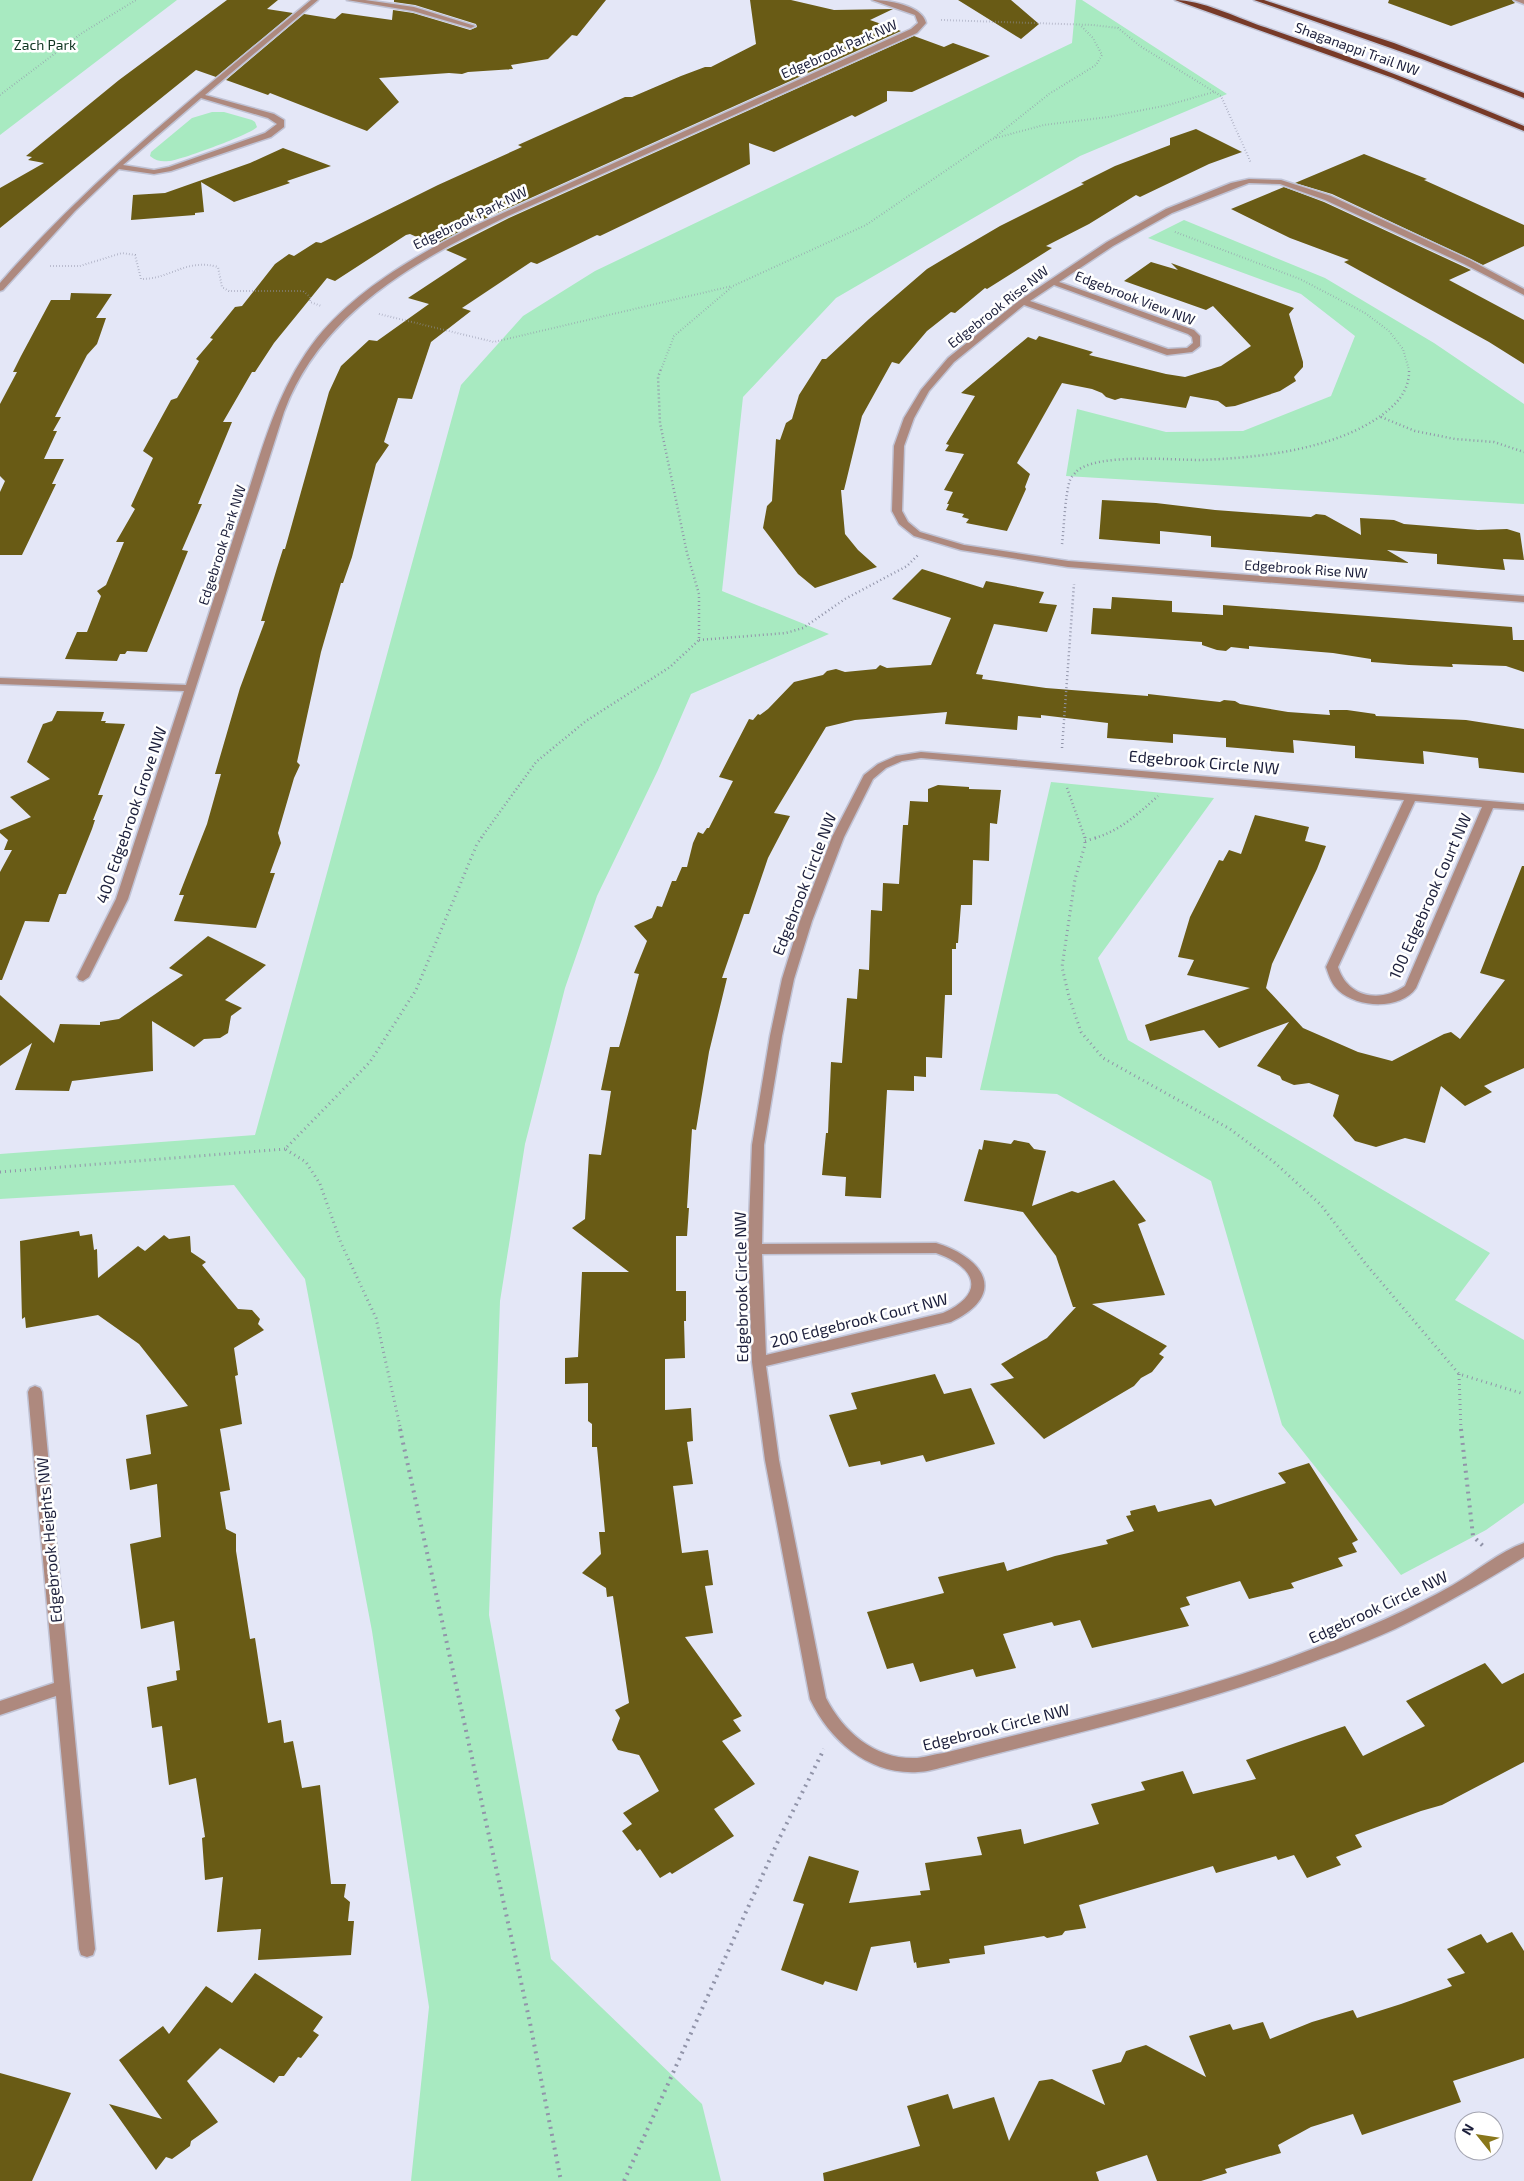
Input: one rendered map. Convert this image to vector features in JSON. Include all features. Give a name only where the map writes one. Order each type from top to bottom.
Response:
[{"type":"main road","name":"Shaganappi Trail NW","points":[[1178,0],[1305,42],[1455,99],[1524,129]]},
{"type":"main road","name":"Shaganappi Trail NW","points":[[1257,0],[1340,26],[1524,96]]},
{"type":"street","points":[[0,288],[43,238],[118,167],[315,0]]},
{"type":"street","points":[[350,0],[414,9],[471,26]]},
{"type":"street","name":"Edgebrook Park NW","points":[[191,688],[285,397],[302,365],[331,328],[351,308],[405,266],[457,236],[914,31],[922,23],[921,18],[917,14],[875,0]]},
{"type":"street","points":[[1517,0],[1524,2]]},
{"type":"street","points":[[118,167],[154,172],[171,169],[268,135],[281,125],[281,122],[271,116],[201,96]]},
{"type":"street","name":"Edgebrook Rise NW","points":[[1524,292],[1467,262],[1328,198],[1291,185],[1260,181],[1234,185],[1169,211],[1147,222],[1052,282],[977,338],[951,360],[925,390],[909,418],[899,446],[897,511],[904,524],[917,534],[930,539],[964,548],[1068,564],[1524,600]]},
{"type":"street","name":"Edgebrook View NW","points":[[1024,302],[1160,350],[1182,352],[1194,348],[1197,344],[1196,336],[1191,332],[1052,282]]},
{"type":"street","points":[[0,681],[191,688]]},
{"type":"street","name":"400 Edgebrook Grove NW","points":[[83,977],[122,899],[191,688]]},
{"type":"street","name":"Edgebrook Circle NW","points":[[1524,807],[922,756],[900,758],[882,766],[868,777],[838,837],[806,921],[788,979],[776,1036],[758,1145],[755,1249],[759,1362],[772,1460],[818,1699],[825,1714],[835,1728],[853,1745],[873,1756],[894,1762],[917,1765],[944,1760],[1258,1676],[1319,1655],[1390,1625],[1451,1594],[1501,1565],[1524,1549]]},
{"type":"street","name":"100 Edgebrook Court NW","points":[[1411,796],[1332,967],[1333,975],[1342,987],[1358,996],[1370,999],[1394,998],[1404,994],[1410,988],[1489,804]]},
{"type":"street","name":"200 Edgebrook Court NW","points":[[755,1249],[936,1248],[950,1251],[967,1262],[977,1276],[978,1287],[976,1297],[969,1306],[959,1313],[946,1318],[759,1362]]},
{"type":"street","name":"Edgebrook Heights NW","points":[[35,1392],[88,1949]]},
{"type":"street","points":[[0,1708],[62,1687]]},
{"type":"path","points":[[0,95],[82,33],[136,0]]},
{"type":"path","points":[[921,18],[1093,25],[1118,28],[1140,46],[1221,96],[1260,181]]},
{"type":"path","points":[[351,308],[494,342],[733,286],[866,225],[992,139],[1049,94],[1096,65],[1102,55],[1097,42],[1085,28],[1076,25]]},
{"type":"path","points":[[992,139],[1044,125],[1108,117],[1168,105],[1214,92]]},
{"type":"path","points":[[1147,222],[1234,252],[1288,274],[1375,320],[1392,332],[1403,348],[1408,362],[1409,377],[1407,388],[1400,400],[1381,417],[1342,436],[1290,450],[1216,459],[1108,461],[1083,467],[1074,473],[1070,480],[1061,551],[1074,581],[1062,768],[1067,781],[1067,789],[1085,836],[1085,841],[1074,879],[1062,967],[1069,997],[1081,1032],[1103,1058],[1230,1129],[1274,1162],[1321,1204],[1365,1263],[1459,1374],[1524,1394]]},
{"type":"path","points":[[19,266],[80,266],[122,253],[135,255],[141,279],[150,280],[188,265],[206,262],[218,267],[222,287],[230,291],[303,291],[310,297],[310,302],[320,306],[327,305]]},
{"type":"path","points":[[699,640],[699,594],[687,553],[660,423],[658,377],[674,336],[733,286]]},
{"type":"path","points":[[1381,417],[1414,431],[1494,442],[1524,452]]},
{"type":"path","points":[[285,1149],[370,1062],[416,990],[477,844],[536,762],[586,721],[670,667],[699,640],[786,633],[803,628],[845,599],[907,566],[930,539]]},
{"type":"path","points":[[1085,841],[1112,833],[1125,825],[1159,795],[1166,776]]},
{"type":"path","points":[[0,1172],[285,1149],[306,1162],[320,1184],[341,1243],[376,1318],[530,2023],[560,2181]]},
{"type":"path","points":[[1459,1374],[1461,1434],[1473,1536],[1501,1565]]},
{"type":"path","points":[[624,2181],[779,1839],[835,1728]]},
{"type":"green space","name":"Zach Park","points":[[0,0],[177,0],[0,135]]},
{"type":"green space","points":[[1076,0],[1082,0],[1227,94],[1080,156],[836,298],[743,397],[722,591],[829,634],[691,694],[658,770],[597,896],[565,988],[525,1144],[500,1301],[489,1615],[551,1959],[702,2104],[721,2181],[411,2181],[429,2007],[372,1631],[305,1279],[234,1185],[0,1199],[0,1154],[255,1135],[461,385],[523,316],[595,271],[1072,43]]},
{"type":"green space","points":[[212,112],[224,112],[252,120],[257,127],[230,141],[176,160],[161,161],[150,156],[151,152],[192,118]]},
{"type":"green space","points":[[1184,220],[1325,278],[1434,343],[1524,404],[1524,504],[1066,476],[1077,409],[1166,432],[1243,431],[1331,396],[1355,336],[1301,294],[1148,238]]},
{"type":"green space","points":[[1051,782],[1214,798],[1098,958],[1128,1040],[1490,1253],[1455,1300],[1524,1340],[1524,1503],[1486,1530],[1401,1575],[1282,1425],[1211,1181],[1057,1094],[980,1090]]},
{"type":"building","points":[[227,0],[278,0],[267,9],[293,13],[216,77],[196,70],[0,228],[0,188],[44,163],[28,160],[32,157],[26,156],[119,80]]},
{"type":"building","points":[[394,0],[606,0],[577,36],[572,35],[548,59],[511,65],[513,69],[462,74],[449,73],[379,78],[399,102],[367,131],[270,93],[268,95],[226,80],[304,14],[335,19],[342,13],[392,20],[393,10],[413,13],[470,30],[477,27],[476,24],[415,5],[394,2]]},
{"type":"building","points":[[750,0],[791,0],[834,10],[893,9],[870,20],[901,31],[473,224],[435,245],[410,234],[406,235],[335,281],[327,278],[274,343],[255,372],[252,372],[223,422],[232,422],[198,504],[202,504],[182,550],[188,551],[147,652],[127,651],[125,654],[120,654],[117,661],[65,659],[77,632],[87,632],[101,596],[97,591],[106,585],[124,542],[116,542],[135,509],[131,506],[153,458],[143,451],[171,400],[177,398],[199,361],[196,359],[213,339],[210,338],[235,307],[242,306],[275,264],[289,254],[294,256],[316,242],[321,243],[438,185],[522,147],[518,145],[625,97],[632,97],[681,76],[705,67],[711,67],[756,44]]},
{"type":"building","points":[[958,0],[1011,0],[1039,24],[1021,39]]},
{"type":"building","points":[[1389,0],[1512,0],[1515,3],[1451,26],[1388,3]]},
{"type":"building","points":[[914,36],[944,47],[953,43],[990,56],[912,92],[887,91],[887,101],[855,117],[852,115],[774,152],[749,143],[750,164],[600,236],[597,235],[537,264],[531,262],[462,308],[471,311],[431,342],[412,399],[398,398],[384,442],[389,445],[376,464],[352,557],[343,583],[341,583],[321,652],[297,762],[300,765],[294,778],[278,833],[281,843],[270,873],[275,873],[256,928],[174,921],[184,895],[179,895],[207,824],[221,774],[215,774],[240,688],[265,621],[261,621],[283,549],[285,549],[329,392],[341,366],[369,340],[377,341],[429,304],[408,298],[467,259],[446,250],[509,218]]},
{"type":"building","points":[[1196,129],[1242,152],[1209,164],[1140,197],[1136,195],[1089,224],[1046,246],[1052,248],[987,289],[985,288],[955,313],[951,312],[927,331],[899,364],[892,362],[862,416],[844,490],[841,490],[845,534],[858,550],[877,567],[815,588],[798,574],[763,528],[767,506],[772,501],[776,439],[780,440],[786,423],[792,419],[799,395],[822,359],[826,359],[927,269],[1000,226],[1084,184],[1081,183],[1115,166],[1170,145],[1170,138]]},
{"type":"building","points":[[283,148],[331,166],[287,181],[290,183],[234,202],[201,182],[204,212],[195,213],[195,215],[131,220],[133,195],[165,193],[250,163]]},
{"type":"building","points":[[1364,154],[1427,179],[1424,180],[1524,225],[1524,246],[1483,265],[1332,194],[1295,183]]},
{"type":"building","points":[[1284,187],[1324,202],[1471,270],[1449,280],[1524,320],[1524,364],[1489,342],[1344,262],[1349,260],[1290,238],[1231,209]]},
{"type":"building","points":[[1151,262],[1178,270],[1171,263],[1294,308],[1289,314],[1303,362],[1303,367],[1294,377],[1296,381],[1280,391],[1235,406],[1226,407],[1218,401],[1190,396],[1186,408],[1121,398],[1115,400],[1092,389],[1062,383],[1017,463],[1030,474],[1026,489],[1007,531],[966,523],[969,519],[962,517],[964,514],[946,510],[953,492],[944,490],[964,454],[945,451],[949,445],[946,444],[975,396],[961,393],[1028,337],[1036,340],[1039,336],[1093,352],[1089,355],[1185,377],[1221,366],[1251,346],[1213,306],[1206,310],[1124,281]]},
{"type":"building","points":[[71,293],[112,294],[96,318],[106,318],[97,344],[87,355],[55,417],[61,417],[53,431],[57,431],[44,459],[64,459],[52,484],[56,484],[22,555],[0,555],[0,492],[5,481],[0,476],[0,404],[17,372],[13,372],[51,300],[70,300]]},
{"type":"building","points":[[1102,500],[1311,517],[1316,514],[1325,515],[1361,535],[1360,518],[1394,520],[1404,524],[1478,530],[1507,529],[1520,533],[1524,560],[1503,559],[1505,570],[1437,564],[1437,554],[1387,550],[1409,563],[1211,547],[1211,536],[1160,531],[1160,544],[1099,539]]},
{"type":"building","points":[[922,569],[983,588],[986,581],[1044,592],[1039,603],[1057,605],[1047,632],[994,624],[976,674],[983,675],[982,679],[1046,688],[1148,696],[1148,694],[1220,702],[1224,700],[1235,701],[1240,704],[1288,712],[1330,715],[1329,710],[1347,710],[1375,714],[1376,716],[1466,720],[1524,729],[1524,773],[1479,768],[1478,758],[1423,751],[1424,764],[1355,758],[1355,746],[1293,740],[1294,753],[1226,747],[1226,738],[1173,734],[1173,743],[1107,738],[1108,723],[1041,715],[1041,718],[1018,716],[1017,730],[945,724],[947,712],[855,720],[826,727],[774,813],[790,816],[768,858],[749,914],[744,914],[722,978],[727,978],[709,1052],[696,1130],[692,1129],[687,1236],[676,1236],[676,1291],[686,1291],[686,1321],[684,1321],[685,1358],[665,1359],[665,1410],[691,1408],[693,1441],[687,1442],[693,1484],[673,1486],[682,1553],[708,1550],[713,1585],[705,1586],[713,1633],[685,1637],[742,1716],[733,1720],[741,1731],[722,1741],[755,1784],[714,1809],[734,1836],[672,1874],[670,1872],[660,1878],[640,1849],[637,1851],[622,1831],[632,1824],[623,1813],[659,1791],[639,1755],[618,1750],[612,1740],[620,1718],[615,1710],[629,1703],[613,1596],[607,1597],[606,1588],[582,1573],[601,1554],[599,1532],[605,1532],[597,1447],[592,1447],[592,1424],[588,1421],[588,1383],[565,1384],[565,1358],[578,1357],[582,1272],[629,1272],[572,1228],[585,1219],[589,1154],[601,1155],[611,1091],[601,1090],[610,1047],[619,1047],[639,974],[634,973],[647,941],[634,926],[652,918],[657,906],[662,907],[672,881],[676,881],[682,867],[687,867],[698,832],[703,834],[709,828],[733,781],[719,777],[749,719],[753,720],[758,714],[760,715],[768,709],[794,682],[823,675],[827,671],[836,669],[845,672],[876,669],[880,665],[887,668],[931,665],[951,618],[892,599]]},
{"type":"building","points":[[1112,597],[1172,601],[1172,612],[1223,615],[1223,605],[1512,627],[1513,640],[1524,640],[1524,672],[1506,666],[1452,664],[1453,667],[1371,662],[1371,659],[1333,653],[1249,646],[1249,649],[1231,647],[1226,651],[1202,645],[1202,642],[1091,634],[1093,608],[1111,609]]},
{"type":"building","points":[[57,711],[104,712],[101,721],[125,724],[98,795],[103,795],[93,820],[95,820],[92,829],[66,894],[59,894],[49,922],[25,921],[2,980],[0,980],[0,872],[12,850],[4,850],[8,840],[0,833],[0,830],[31,817],[10,797],[50,779],[27,762],[43,724],[52,721]]},
{"type":"building","points":[[938,785],[969,787],[969,789],[1001,790],[997,824],[990,823],[989,861],[973,860],[972,905],[961,905],[958,943],[956,943],[956,949],[952,949],[952,995],[945,995],[942,1058],[926,1057],[926,1077],[914,1076],[914,1091],[887,1090],[881,1198],[845,1196],[846,1177],[822,1175],[826,1133],[828,1133],[831,1062],[842,1063],[847,998],[857,999],[859,969],[869,970],[871,910],[882,911],[883,883],[899,884],[903,825],[908,825],[910,801],[928,802],[928,789]]},
{"type":"building","points":[[1255,815],[1309,827],[1305,841],[1326,846],[1272,964],[1266,988],[1303,1028],[1358,1052],[1392,1061],[1444,1034],[1451,1032],[1460,1039],[1505,980],[1480,973],[1522,866],[1524,866],[1524,1068],[1484,1086],[1492,1092],[1465,1106],[1441,1086],[1425,1143],[1405,1138],[1376,1147],[1355,1141],[1333,1116],[1339,1095],[1309,1083],[1294,1085],[1282,1080],[1280,1076],[1257,1066],[1289,1022],[1219,1048],[1204,1030],[1150,1041],[1145,1025],[1250,988],[1187,975],[1194,960],[1178,957],[1190,917],[1219,860],[1223,861],[1229,850],[1241,854]]},
{"type":"building","points":[[208,936],[266,965],[225,1000],[242,1008],[231,1016],[228,1033],[220,1038],[204,1039],[194,1047],[152,1021],[153,1071],[72,1081],[69,1091],[15,1090],[32,1043],[0,1066],[0,995],[54,1043],[60,1024],[100,1025],[100,1022],[119,1019],[183,975],[169,968]]},
{"type":"building","points":[[984,1140],[1011,1144],[1014,1140],[1029,1143],[1034,1149],[1046,1151],[1032,1206],[1072,1191],[1078,1193],[1114,1180],[1146,1221],[1138,1224],[1165,1295],[1092,1304],[1167,1346],[1159,1354],[1164,1357],[1152,1372],[1141,1378],[1134,1386],[1044,1439],[990,1384],[1014,1378],[1001,1364],[1047,1338],[1076,1307],[1073,1307],[1056,1256],[1023,1212],[964,1201],[979,1149],[982,1150]]},
{"type":"building","points":[[79,1231],[80,1236],[92,1234],[94,1250],[97,1249],[98,1278],[138,1246],[145,1251],[164,1235],[169,1239],[190,1236],[191,1252],[206,1262],[202,1265],[238,1309],[252,1310],[260,1319],[258,1324],[264,1330],[234,1348],[238,1375],[235,1376],[242,1424],[220,1429],[230,1490],[220,1492],[226,1529],[236,1534],[236,1551],[250,1639],[255,1638],[268,1723],[281,1720],[284,1743],[293,1741],[302,1788],[320,1785],[331,1884],[346,1884],[344,1897],[350,1902],[348,1921],[354,1921],[351,1955],[258,1960],[261,1929],[217,1932],[223,1877],[205,1880],[202,1838],[205,1837],[196,1778],[169,1785],[162,1726],[152,1728],[147,1687],[177,1680],[176,1671],[180,1670],[174,1621],[141,1629],[130,1544],[161,1537],[157,1484],[130,1490],[126,1459],[151,1454],[146,1415],[188,1406],[139,1344],[98,1315],[26,1328],[25,1317],[22,1319],[20,1241]]},
{"type":"building","points":[[935,1374],[944,1394],[971,1388],[995,1444],[926,1462],[923,1455],[881,1465],[880,1461],[849,1467],[829,1415],[857,1409],[851,1393]]},
{"type":"building","points":[[1309,1463],[1358,1540],[1352,1543],[1357,1552],[1338,1558],[1343,1566],[1291,1583],[1294,1588],[1249,1599],[1240,1581],[1186,1597],[1190,1605],[1180,1608],[1189,1626],[1092,1648],[1080,1620],[1054,1626],[1052,1622],[1003,1634],[1016,1668],[976,1677],[973,1669],[920,1682],[913,1663],[887,1669],[867,1612],[944,1593],[938,1577],[1004,1562],[1007,1571],[1055,1556],[1108,1544],[1106,1540],[1134,1531],[1126,1516],[1131,1515],[1130,1511],[1155,1505],[1158,1512],[1211,1499],[1215,1506],[1286,1483],[1278,1473]]},
{"type":"building","points":[[1485,1663],[1502,1684],[1524,1673],[1524,1762],[1442,1805],[1355,1835],[1362,1847],[1336,1857],[1341,1865],[1307,1878],[1294,1855],[1278,1860],[1276,1856],[1216,1873],[1213,1866],[1079,1905],[1086,1928],[1065,1931],[1062,1935],[1047,1938],[1044,1936],[984,1946],[985,1954],[949,1959],[950,1963],[917,1968],[916,1962],[914,1963],[910,1941],[871,1947],[857,1991],[825,1981],[823,1985],[781,1970],[804,1904],[793,1901],[809,1856],[859,1871],[849,1903],[921,1895],[920,1891],[930,1890],[925,1863],[982,1855],[977,1837],[1021,1829],[1024,1844],[1099,1824],[1091,1804],[1145,1790],[1141,1782],[1183,1771],[1193,1794],[1256,1779],[1246,1760],[1345,1726],[1363,1756],[1425,1726],[1406,1701]]},
{"type":"building","points":[[1512,1932],[1524,1951],[1524,2058],[1453,2081],[1461,2102],[1362,2135],[1353,2114],[1311,2127],[1278,2145],[1281,2153],[1225,2169],[1227,2173],[1201,2181],[1157,2181],[1147,2155],[1096,2172],[1099,2181],[824,2181],[823,2173],[920,2146],[907,2106],[948,2094],[953,2109],[994,2097],[1009,2141],[1039,2081],[1052,2079],[1105,2105],[1092,2070],[1121,2062],[1126,2051],[1146,2045],[1206,2077],[1189,2036],[1230,2024],[1233,2030],[1263,2022],[1270,2039],[1312,2022],[1353,2010],[1357,2018],[1401,2004],[1452,1986],[1447,1979],[1465,1973],[1447,1949],[1481,1934],[1487,1943]]},
{"type":"building","points":[[255,1973],[323,2017],[313,2031],[319,2035],[301,2058],[298,2057],[284,2076],[279,2076],[274,2083],[220,2048],[187,2081],[218,2122],[191,2141],[190,2146],[172,2159],[166,2157],[156,2170],[109,2104],[162,2119],[119,2060],[163,2026],[169,2034],[206,1986],[232,2003]]},
{"type":"building","points":[[0,2073],[71,2093],[32,2181],[0,2181]]}]
